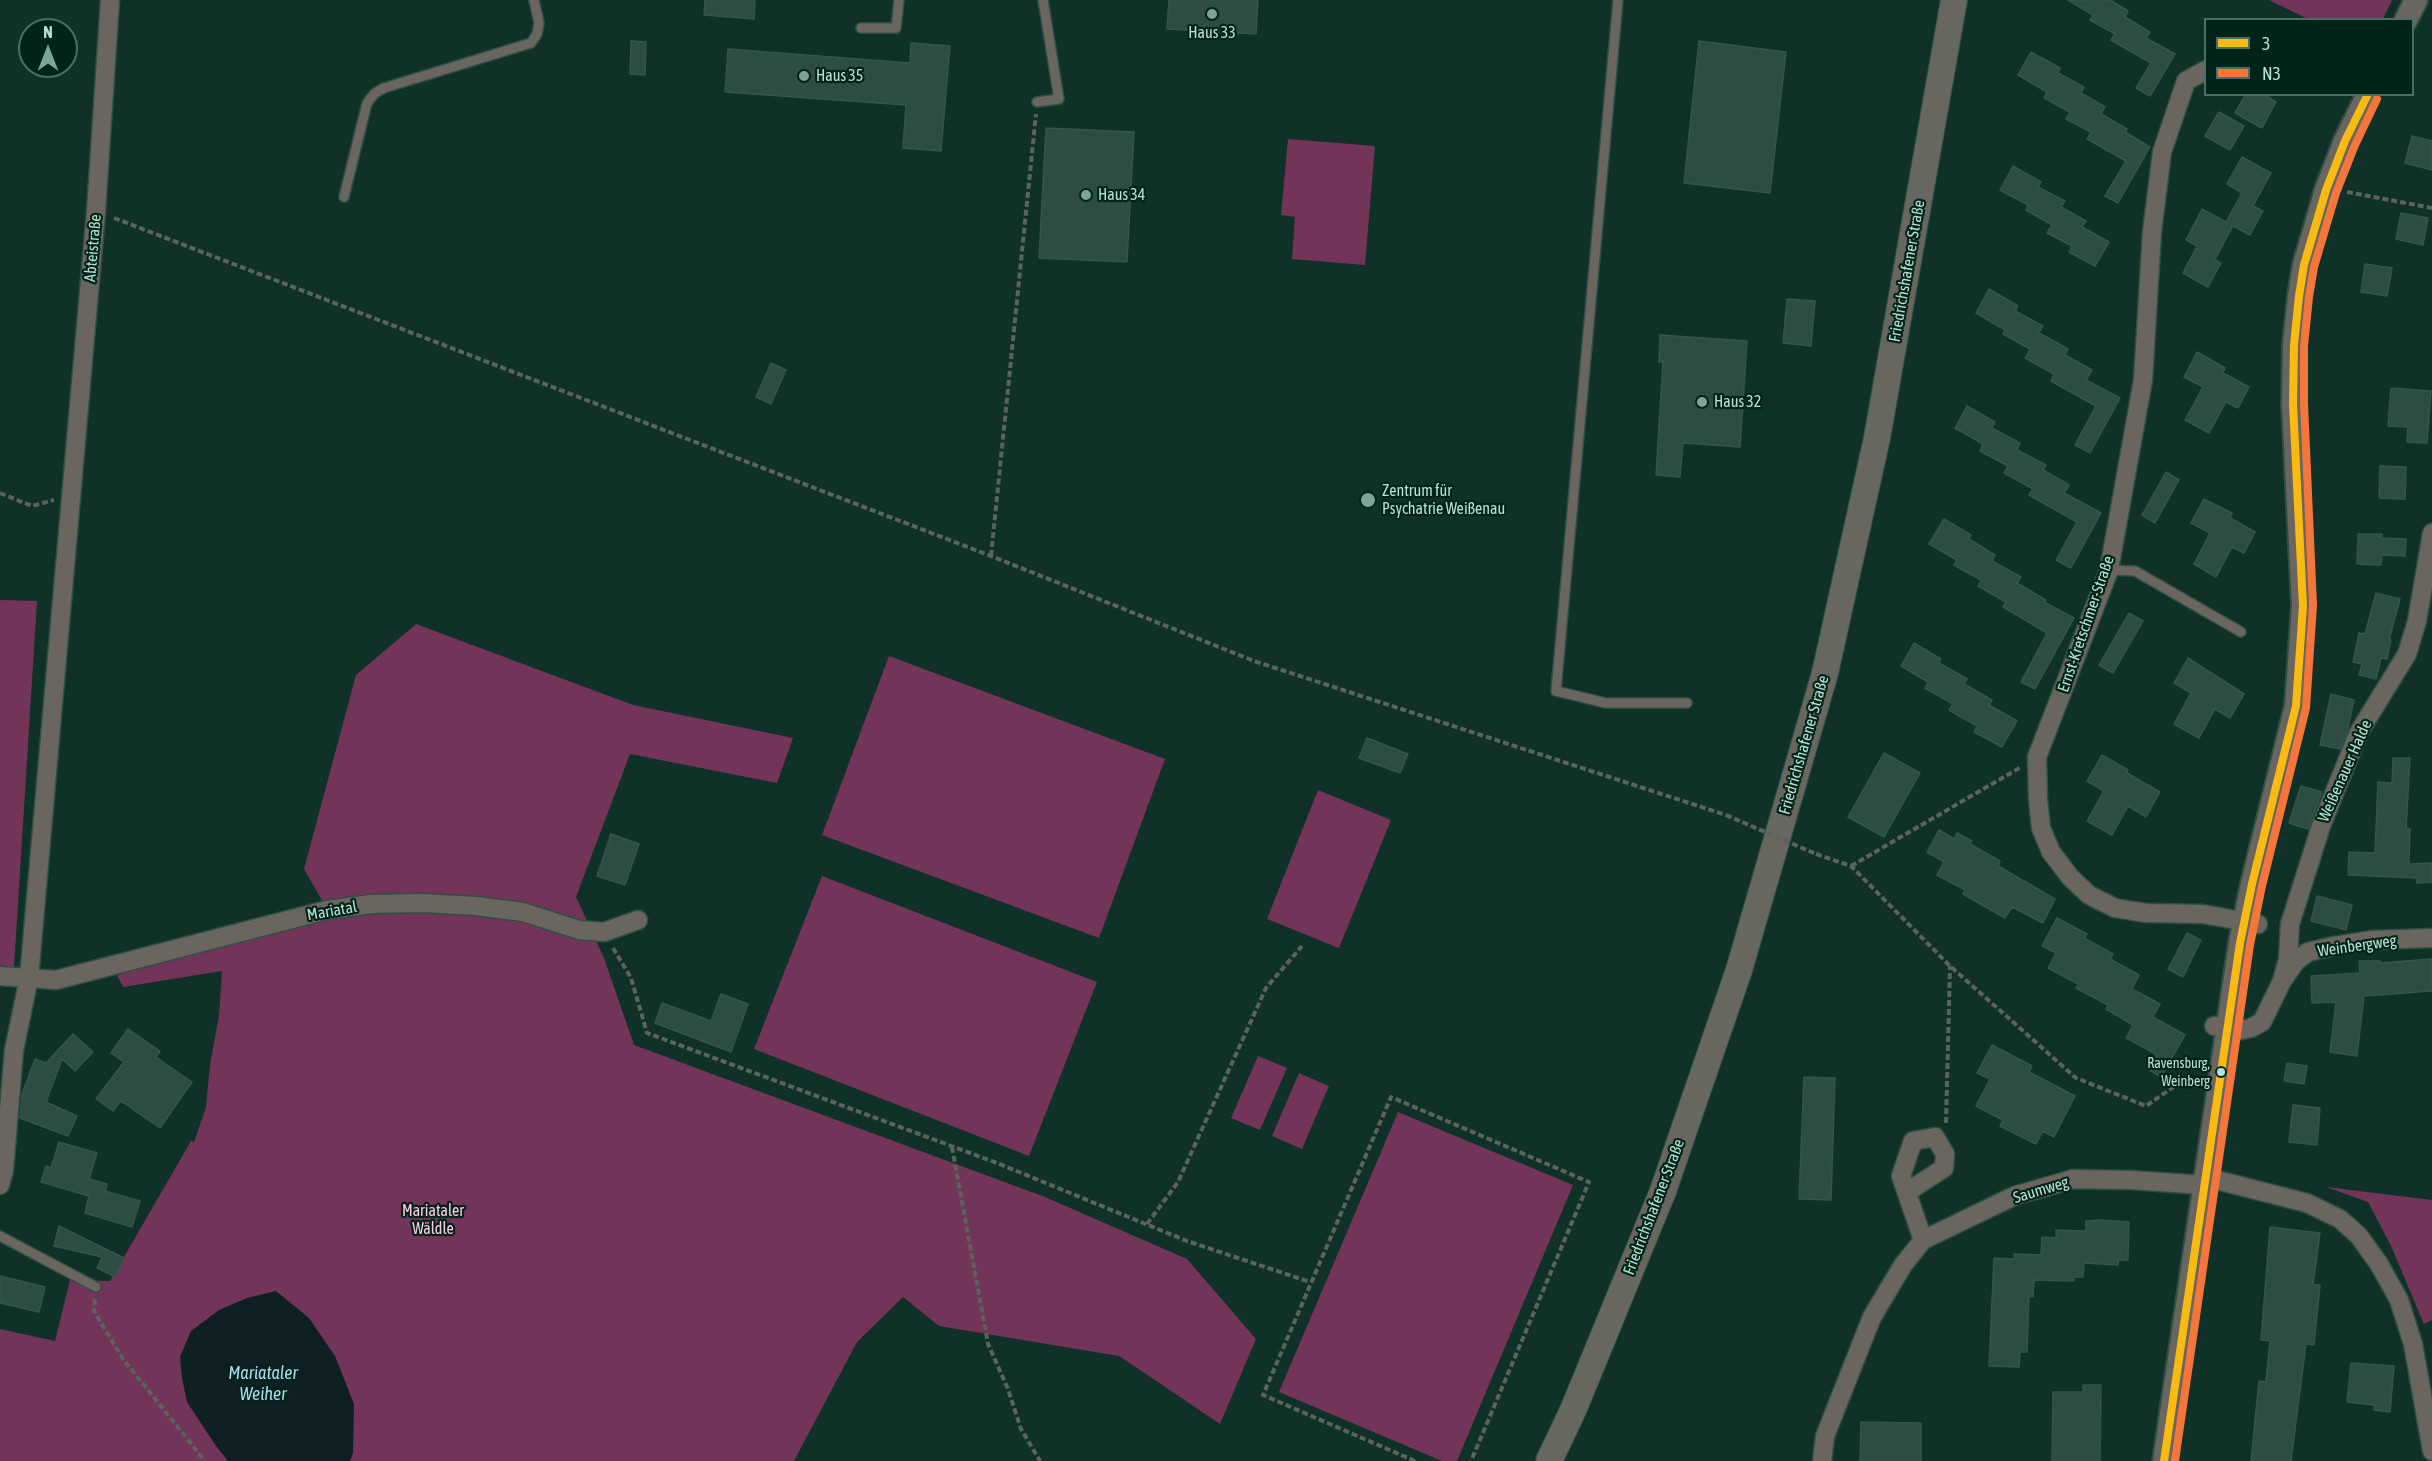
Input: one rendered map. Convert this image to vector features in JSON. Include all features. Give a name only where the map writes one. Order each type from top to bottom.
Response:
[{"type":"main road","name":"Friedrichshafener Straße","points":[[1549,1461],[1574,1408],[1666,1180],[1739,970],[1825,673],[1877,438],[1954,0]]},
{"type":"street","name":"Abteistraße","points":[[70,496],[96,212],[110,0]]},
{"type":"street","points":[[2407,18],[2416,0]]},
{"type":"street","name":"Ernst-Kretschmer-Straße","points":[[2204,71],[2186,81],[2162,152],[2152,232],[2143,380],[2109,570],[2037,757],[2038,800],[2041,828],[2051,852],[2070,877],[2089,895],[2115,908],[2146,913],[2203,914],[2251,922]]},
{"type":"street","points":[[2164,1461],[2204,1181],[2220,1027],[2251,922],[2296,706],[2303,606],[2293,404],[2294,345],[2299,296],[2304,265],[2326,190],[2345,141],[2374,96]]},
{"type":"street","points":[[0,1185],[4,1170],[14,1050],[28,978],[70,496]]},
{"type":"street","name":"Weißenauer Halde","points":[[2282,981],[2288,959],[2290,924],[2321,826],[2359,732],[2406,654],[2417,621],[2432,533]]},
{"type":"street","name":"Mariatal","points":[[0,976],[56,980],[327,910],[370,904],[423,903],[476,906],[523,912],[579,930],[604,932],[638,920]]},
{"type":"street","name":"Weinbergweg","points":[[2220,1027],[2241,1030],[2262,1022],[2282,981],[2296,962],[2308,952],[2372,940],[2432,938]]},
{"type":"street","points":[[1906,1192],[1944,1168],[1945,1154],[1935,1137],[1914,1141],[1901,1176],[1906,1192],[1923,1240]]},
{"type":"street","name":"Saumweg","points":[[1822,1461],[1825,1436],[1872,1317],[1904,1265],[1923,1240],[2014,1196],[2073,1179],[2204,1181],[2307,1203],[2340,1219],[2359,1236],[2379,1264],[2399,1300],[2414,1344],[2432,1451]]},
{"type":"lane","points":[[344,197],[367,103],[375,93],[384,88],[531,42],[537,34],[539,23],[534,0]]},
{"type":"lane","points":[[861,28],[896,28],[899,0]]},
{"type":"lane","points":[[1037,102],[1059,99],[1043,0]]},
{"type":"lane","points":[[1618,0],[1556,691],[1606,703],[1687,703]]},
{"type":"lane","points":[[2109,570],[2135,571],[2241,632]]},
{"type":"lane","points":[[0,1236],[96,1287]]},
{"type":"path","points":[[991,556],[1037,102]]},
{"type":"path","points":[[2339,190],[2432,208]]},
{"type":"path","points":[[96,212],[991,556],[1254,661],[1726,815],[1816,855],[1851,866],[1950,966],[2076,1078],[2146,1106],[2179,1083],[2204,1087]]},
{"type":"path","points":[[0,494],[32,506],[70,496]]},
{"type":"path","points":[[1851,866],[2037,757]]},
{"type":"path","points":[[604,932],[631,978],[647,1033],[952,1146],[1187,1241],[1310,1282]]},
{"type":"path","points":[[1147,1224],[1178,1182],[1266,988],[1302,946]]},
{"type":"path","points":[[1945,1154],[1950,966]]},
{"type":"path","points":[[1415,1461],[1263,1395],[1391,1097],[1589,1182],[1471,1461]]},
{"type":"path","points":[[952,1146],[988,1344],[1008,1389],[1021,1429],[1040,1461]]},
{"type":"path","points":[[96,1287],[94,1311],[123,1359],[205,1461]]},
{"type":"green space","points":[[2269,0],[2392,0],[2383,18],[2306,18]]},
{"type":"green space","points":[[1288,139],[1375,146],[1365,265],[1292,259],[1295,217],[1281,215]]},
{"type":"green space","points":[[0,600],[37,601],[14,967],[0,968]]},
{"type":"green space","name":"Mariataler Wäldle","points":[[416,624],[633,705],[793,738],[777,783],[630,754],[576,897],[604,958],[634,1045],[1045,1197],[1187,1259],[1256,1339],[1220,1424],[1119,1356],[939,1326],[903,1297],[857,1342],[794,1461],[0,1461],[0,1329],[55,1341],[70,1280],[110,1281],[191,1141],[194,1142],[206,1107],[210,1065],[219,1015],[222,971],[123,987],[112,965],[327,909],[304,869],[356,675]]},
{"type":"green space","points":[[889,656],[1165,759],[1099,938],[822,835]]},
{"type":"green space","points":[[1318,790],[1391,820],[1339,948],[1267,919]]},
{"type":"green space","points":[[822,876],[1097,982],[1029,1156],[754,1049]]},
{"type":"green space","points":[[1258,1056],[1287,1068],[1260,1130],[1231,1118]]},
{"type":"green space","points":[[1299,1073],[1329,1086],[1302,1149],[1272,1136]]},
{"type":"green space","points":[[1398,1112],[1573,1185],[1457,1461],[1442,1461],[1279,1392]]},
{"type":"green space","points":[[2326,1187],[2432,1200],[2432,1320],[2424,1324],[2391,1246],[2368,1202]]},
{"type":"water","name":"Mariataler Weiher","points":[[276,1291],[309,1318],[335,1356],[354,1404],[353,1453],[350,1461],[228,1461],[187,1402],[180,1357],[191,1331],[219,1310],[247,1298]]},
{"type":"building","points":[[705,0],[755,0],[754,19],[704,15]]},
{"type":"building","name":"Haus 33","points":[[1169,0],[1258,0],[1256,34],[1167,29]]},
{"type":"building","points":[[2068,0],[2110,0],[2128,11],[2125,17],[2150,32],[2146,38],[2175,54],[2150,96],[2136,88],[2151,63],[2111,40],[2115,34],[2090,20],[2093,15]]},
{"type":"building","points":[[631,41],[646,42],[645,75],[630,74]]},
{"type":"building","points":[[1699,41],[1786,52],[1770,193],[1684,183]]},
{"type":"building","points":[[911,43],[950,46],[941,151],[903,148],[906,105],[725,92],[728,49],[910,63]]},
{"type":"building","points":[[2031,52],[2060,68],[2058,73],[2084,87],[2081,93],[2105,107],[2101,114],[2127,129],[2125,132],[2150,147],[2118,203],[2105,196],[2126,161],[2087,139],[2091,132],[2066,119],[2070,112],[2044,98],[2047,92],[2018,75]]},
{"type":"building","points":[[2245,96],[2266,96],[2276,102],[2262,128],[2235,113]]},
{"type":"building","points":[[2219,112],[2244,126],[2230,150],[2205,136]]},
{"type":"building","name":"Haus 34","points":[[1046,128],[1134,132],[1127,262],[1039,258]]},
{"type":"building","points":[[2412,136],[2432,141],[2432,170],[2405,163]]},
{"type":"building","points":[[2242,157],[2271,173],[2253,206],[2263,211],[2250,235],[2233,226],[2215,259],[2221,263],[2208,287],[2183,273],[2197,246],[2186,240],[2202,209],[2226,222],[2242,193],[2227,184]]},
{"type":"building","points":[[2013,166],[2041,182],[2038,187],[2065,201],[2061,207],[2086,221],[2082,227],[2109,242],[2095,266],[2069,252],[2072,246],[2047,233],[2052,225],[2026,210],[2028,205],[2000,190]]},
{"type":"building","points":[[2401,213],[2428,218],[2423,245],[2396,239]]},
{"type":"building","points":[[2365,264],[2392,268],[2387,296],[2361,292]]},
{"type":"building","points":[[1989,289],[2018,306],[2015,311],[2043,326],[2039,333],[2068,349],[2065,355],[2092,370],[2086,380],[2120,398],[2090,453],[2075,445],[2096,406],[2051,381],[2054,374],[2025,358],[2030,349],[2003,334],[2005,330],[1976,313]]},
{"type":"building","points":[[1787,299],[1815,301],[1811,346],[1783,343]]},
{"type":"building","name":"Haus 32","points":[[1660,335],[1747,341],[1740,447],[1683,443],[1680,477],[1656,475],[1663,362],[1659,362]]},
{"type":"building","points":[[2197,352],[2225,368],[2223,373],[2249,387],[2238,408],[2226,402],[2209,433],[2185,420],[2203,387],[2184,377]]},
{"type":"building","points":[[771,363],[786,370],[771,404],[756,397]]},
{"type":"building","points":[[2391,388],[2431,391],[2427,443],[2407,442],[2408,427],[2388,426]]},
{"type":"building","points":[[1967,406],[1995,422],[1992,428],[2020,443],[2017,450],[2046,465],[2043,470],[2069,485],[2064,493],[2101,513],[2071,568],[2056,560],[2077,522],[2029,495],[2033,489],[2004,473],[2008,466],[1980,451],[1983,444],[1955,428]]},
{"type":"building","points":[[2380,466],[2406,467],[2405,499],[2379,498]]},
{"type":"building","points":[[2166,472],[2179,480],[2155,523],[2142,515]]},
{"type":"building","points":[[2204,499],[2232,513],[2230,518],[2255,532],[2244,553],[2232,547],[2216,577],[2194,564],[2210,533],[2191,523]]},
{"type":"building","points":[[1944,519],[1971,535],[1969,539],[1995,555],[1992,561],[2021,577],[2017,583],[2046,600],[2044,602],[2074,618],[2035,689],[2021,682],[2047,633],[2003,607],[2006,602],[1978,586],[1981,580],[1954,565],[1957,560],[1929,544]]},
{"type":"building","points":[[2358,534],[2382,534],[2382,538],[2406,539],[2405,556],[2382,555],[2381,565],[2357,564]]},
{"type":"building","points":[[2376,593],[2400,599],[2389,640],[2391,640],[2387,659],[2381,658],[2376,679],[2359,675],[2362,664],[2353,662],[2359,633],[2365,634]]},
{"type":"building","points":[[2129,613],[2143,621],[2113,673],[2099,665]]},
{"type":"building","points":[[1914,643],[1941,659],[1939,663],[1967,679],[1964,684],[1992,700],[1989,705],[2017,721],[2002,747],[1974,732],[1977,726],[1949,710],[1953,704],[1925,688],[1928,682],[1901,666]]},
{"type":"building","points":[[2188,658],[2244,694],[2230,718],[2215,709],[2199,738],[2174,724],[2191,693],[2174,683]]},
{"type":"building","points":[[2331,694],[2354,700],[2347,732],[2340,749],[2320,745]]},
{"type":"building","points":[[1367,738],[1408,754],[1400,773],[1359,758]]},
{"type":"building","points":[[1884,753],[1920,773],[1884,837],[1848,817]]},
{"type":"building","points":[[2102,755],[2160,792],[2146,817],[2128,806],[2112,835],[2087,821],[2104,791],[2087,781]]},
{"type":"building","points":[[2393,758],[2410,758],[2406,828],[2410,829],[2409,864],[2432,863],[2432,882],[2417,883],[2416,878],[2348,875],[2349,852],[2375,853],[2378,782],[2392,783]]},
{"type":"building","points":[[2301,786],[2322,792],[2308,829],[2289,823]]},
{"type":"building","points":[[1939,830],[1954,839],[1957,833],[1972,841],[1970,844],[2000,861],[1998,866],[2055,899],[2043,923],[2012,907],[2005,918],[1963,894],[1965,890],[1937,875],[1944,862],[1927,852]]},
{"type":"building","points":[[611,834],[639,844],[625,885],[597,876]]},
{"type":"building","points":[[2317,896],[2352,905],[2346,930],[2311,921]]},
{"type":"building","points":[[2057,918],[2087,934],[2084,938],[2113,954],[2110,959],[2139,975],[2132,989],[2160,1004],[2153,1017],[2185,1035],[2161,1077],[2148,1069],[2156,1054],[2126,1038],[2133,1025],[2106,1009],[2108,1005],[2076,988],[2078,984],[2048,968],[2056,953],[2042,946]]},
{"type":"building","points":[[2187,933],[2201,940],[2183,977],[2168,969]]},
{"type":"building","points":[[2432,959],[2432,991],[2364,996],[2357,1056],[2330,1052],[2336,1002],[2312,1003],[2311,976],[2360,973],[2359,961],[2380,961],[2380,963]]},
{"type":"building","points":[[721,994],[748,1004],[731,1052],[655,1023],[662,1003],[711,1021]]},
{"type":"building","points":[[128,1029],[160,1051],[156,1057],[192,1082],[160,1128],[121,1101],[113,1111],[96,1099],[124,1062],[111,1053]]},
{"type":"building","points":[[73,1034],[93,1052],[75,1071],[62,1059],[46,1102],[77,1116],[68,1136],[20,1118],[22,1094],[35,1059],[46,1063]]},
{"type":"building","points":[[1992,1045],[2032,1066],[2029,1072],[2075,1096],[2054,1137],[2043,1131],[2036,1144],[2000,1126],[2003,1120],[1976,1106],[1990,1079],[1977,1073]]},
{"type":"building","points":[[2287,1063],[2307,1066],[2304,1084],[2284,1081]]},
{"type":"building","points":[[1804,1077],[1835,1078],[1831,1200],[1799,1199]]},
{"type":"building","points":[[2293,1105],[2320,1108],[2317,1145],[2289,1142]]},
{"type":"building","points":[[59,1142],[97,1153],[89,1179],[107,1184],[105,1191],[140,1201],[132,1227],[85,1213],[89,1196],[41,1182],[46,1166],[51,1168]]},
{"type":"building","points":[[2086,1221],[2129,1222],[2128,1260],[2118,1260],[2118,1265],[2084,1263],[2083,1277],[2074,1277],[2074,1281],[2034,1280],[2033,1297],[2029,1296],[2027,1352],[2020,1352],[2019,1367],[1989,1366],[1994,1258],[2014,1259],[2014,1254],[2041,1255],[2042,1237],[2056,1238],[2056,1230],[2086,1231]]},
{"type":"building","points":[[59,1226],[124,1258],[115,1277],[97,1268],[102,1257],[54,1246]]},
{"type":"building","points":[[2270,1227],[2320,1233],[2313,1285],[2320,1285],[2314,1345],[2306,1344],[2291,1461],[2251,1461],[2259,1381],[2266,1382],[2270,1341],[2261,1340]]},
{"type":"building","points":[[0,1276],[45,1287],[39,1312],[0,1303]]},
{"type":"building","points":[[2351,1363],[2394,1366],[2390,1412],[2374,1410],[2374,1405],[2347,1402]]},
{"type":"building","points":[[2083,1385],[2101,1385],[2100,1461],[2052,1461],[2053,1392],[2083,1392]]},
{"type":"building","points":[[1861,1422],[1921,1423],[1921,1461],[1860,1461]]},
{"type":"transit line","name":"3","points":[[2164,1461],[2240,943],[2252,884],[2296,706],[2303,606],[2293,404],[2294,345],[2299,296],[2304,265],[2326,190],[2345,141],[2367,96]]},
{"type":"transit line","name":"N3","points":[[2175,1461],[2250,945],[2262,886],[2306,708],[2313,605],[2304,404],[2304,346],[2309,297],[2314,267],[2336,193],[2377,99]]},
{"type":"place","name":"Haus 33","points":[[1212,14]]},
{"type":"place","name":"Haus 35","points":[[804,76]]},
{"type":"place","name":"Haus 34","points":[[1086,195]]},
{"type":"place","name":"Haus 32","points":[[1702,402]]},
{"type":"place","name":"Zentrum für Psychatrie Weißenau","points":[[1368,500]]},
{"type":"place","name":"Ravensburg, Weinberg","points":[[2221,1072]]}]
